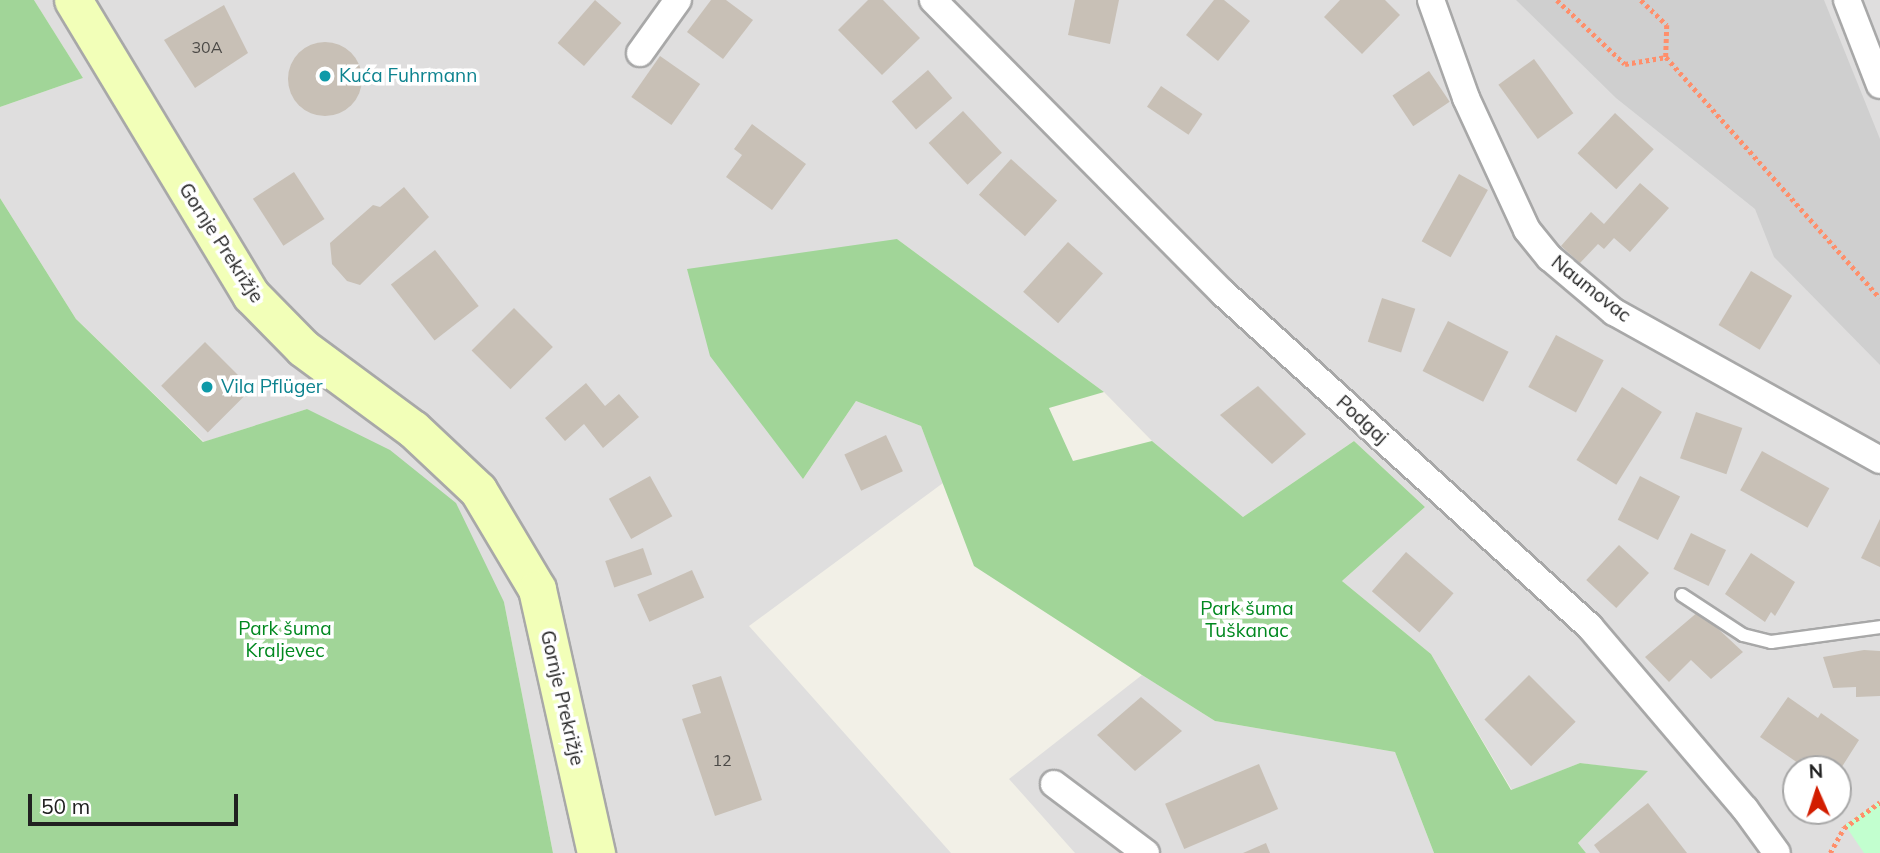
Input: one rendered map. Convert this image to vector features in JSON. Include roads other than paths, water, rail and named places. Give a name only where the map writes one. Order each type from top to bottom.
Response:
[{"type":"street","name":"Gornje Prekrižje","points":[[73,0],[251,295],[303,348],[413,429],[478,490],[537,589],[596,853]]},
{"type":"street","points":[[640,53],[678,0]]},
{"type":"street","name":"Podgaj","points":[[933,0],[1223,293],[1590,627],[1745,809],[1777,853]]},
{"type":"street","name":"Naumovac","points":[[1431,0],[1466,98],[1527,229],[1549,258],[1614,312],[1880,460]]},
{"type":"street","points":[[1847,0],[1880,85]]},
{"type":"street","points":[[1054,784],[1146,853]]},
{"type":"lane","points":[[1682,595],[1743,635],[1771,642],[1880,626]]},
{"type":"place","name":"Kuća Fuhrmann","points":[[325,76]]},
{"type":"place","name":"Vila Pflüger","points":[[207,387]]},
{"type":"park label","name":"Park šuma Tuškanac","points":[[1247,620]]},
{"type":"park label","name":"Park šuma Kraljevec","points":[[285,640]]}]
